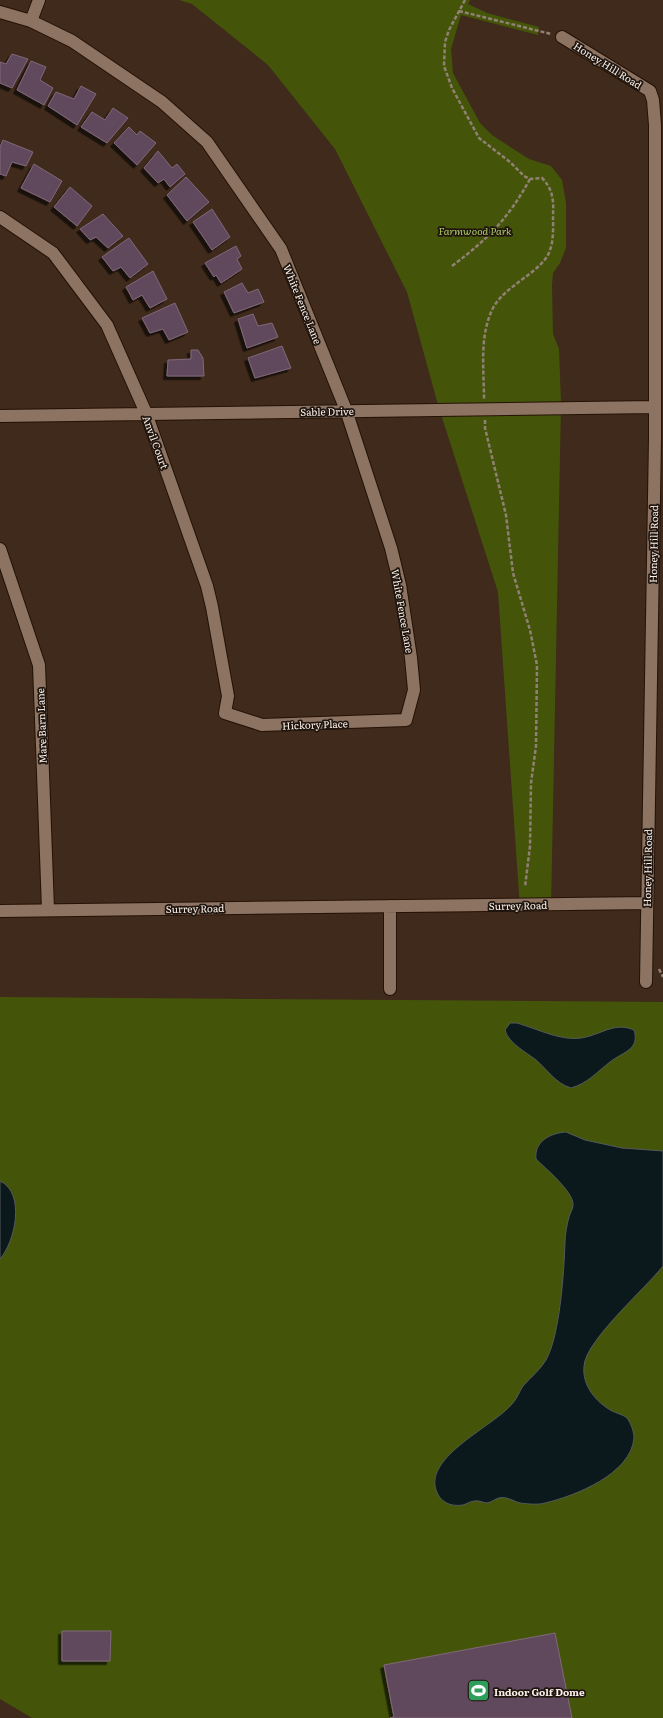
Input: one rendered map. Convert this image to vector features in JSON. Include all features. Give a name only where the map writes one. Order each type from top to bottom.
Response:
[{"type":"street","points":[[31,21],[39,0]]},
{"type":"street","name":"White Fence Lane","points":[[0,12],[31,21],[72,42],[162,102],[207,142],[281,249],[346,410],[391,548],[400,585],[411,658],[414,690],[406,720]]},
{"type":"street","name":"Honey Hill Road","points":[[562,37],[650,91],[653,100],[655,125],[654,407],[646,982]]},
{"type":"street","name":"Anvil Court","points":[[0,217],[53,253],[107,325],[146,413],[207,586],[228,696],[226,713]]},
{"type":"street","name":"Sable Drive","points":[[0,416],[346,410],[654,407]]},
{"type":"street","name":"Mare Barn Lane","points":[[0,549],[39,666],[48,910]]},
{"type":"street","name":"Hickory Place","points":[[226,713],[262,725],[406,720]]},
{"type":"street","name":"Surrey Road","points":[[0,911],[647,903]]},
{"type":"street","points":[[390,906],[390,989]]},
{"type":"path","points":[[465,0],[449,30],[444,53],[444,66],[452,88],[479,138],[530,180],[542,178],[548,184],[552,193],[553,230],[550,251],[542,262],[503,294],[493,308],[484,336],[484,393]]},
{"type":"path","points":[[459,11],[562,37]]},
{"type":"path","points":[[452,266],[476,248],[506,218],[530,180]]},
{"type":"path","points":[[485,428],[506,515],[513,573],[536,653],[536,746],[531,783],[530,846],[525,887]]},
{"type":"path","points":[[659,969],[663,977]]},
{"type":"green space","name":"Farmwood Park","points":[[179,0],[470,0],[468,4],[487,13],[539,27],[538,35],[461,15],[451,49],[453,73],[480,123],[492,135],[529,159],[551,166],[562,180],[566,203],[566,248],[560,263],[553,273],[552,285],[553,334],[559,349],[561,404],[551,908],[520,908],[498,592],[438,405],[407,292],[335,149],[268,65],[192,4]]},
{"type":"green space","points":[[0,997],[663,1002],[663,1718],[32,1718],[0,1699]]},
{"type":"shaded area","points":[[510,1023],[517,1023],[560,1037],[569,1038],[586,1037],[621,1027],[634,1030],[635,1039],[633,1046],[629,1050],[612,1060],[582,1084],[571,1088],[556,1080],[536,1060],[513,1043],[505,1030]]},
{"type":"shaded area","points":[[566,1132],[585,1140],[622,1148],[663,1151],[663,1266],[605,1329],[587,1355],[584,1366],[585,1380],[591,1393],[606,1407],[626,1417],[630,1422],[634,1438],[631,1451],[612,1473],[600,1481],[586,1489],[557,1500],[542,1504],[533,1504],[520,1503],[507,1498],[498,1498],[487,1503],[472,1501],[463,1505],[454,1505],[446,1503],[440,1498],[436,1490],[435,1477],[441,1465],[463,1442],[503,1413],[512,1404],[523,1386],[544,1364],[551,1349],[558,1320],[564,1270],[566,1230],[573,1205],[569,1194],[564,1187],[536,1159],[536,1153],[541,1143],[549,1136]]},
{"type":"shaded area","points":[[0,1181],[8,1187],[13,1196],[15,1218],[10,1241],[0,1259]]},
{"type":"building","points":[[12,54],[28,59],[12,88],[0,83],[0,62],[6,64]]},
{"type":"building","points":[[31,61],[46,67],[40,80],[53,88],[44,105],[17,90]]},
{"type":"building","points":[[81,86],[96,94],[77,125],[48,106],[56,92],[74,99]]},
{"type":"building","points":[[113,108],[128,118],[107,143],[81,127],[92,112],[105,120]]},
{"type":"building","points":[[129,127],[137,135],[140,131],[156,143],[137,165],[114,143]]},
{"type":"building","points":[[3,140],[33,152],[26,166],[12,162],[6,176],[0,174],[0,147]]},
{"type":"building","points":[[158,151],[172,168],[177,164],[185,174],[170,187],[164,179],[158,183],[144,168]]},
{"type":"building","points":[[34,164],[62,181],[50,202],[21,188]]},
{"type":"building","points":[[186,177],[209,202],[187,221],[167,195]]},
{"type":"building","points":[[70,187],[92,206],[77,226],[54,207]]},
{"type":"building","points":[[212,209],[230,237],[212,250],[193,222]]},
{"type":"building","points":[[103,214],[123,236],[108,248],[96,237],[90,240],[80,229]]},
{"type":"building","points":[[129,238],[148,264],[130,278],[121,267],[113,271],[102,257]]},
{"type":"building","points":[[236,246],[241,256],[237,259],[242,269],[221,283],[216,275],[214,277],[205,263]]},
{"type":"building","points":[[153,271],[167,299],[150,308],[142,295],[133,300],[126,287]]},
{"type":"building","points":[[242,283],[248,293],[258,289],[264,302],[234,313],[224,292]]},
{"type":"building","points":[[175,303],[188,332],[169,340],[163,329],[150,333],[142,318]]},
{"type":"building","points":[[253,314],[258,326],[272,323],[278,337],[247,348],[238,319]]},
{"type":"building","points":[[282,346],[291,368],[255,378],[248,358]]},
{"type":"building","points":[[191,350],[198,350],[203,358],[204,376],[167,376],[168,360],[191,359]]},
{"type":"building","points":[[62,1631],[111,1631],[110,1661],[62,1661]]},
{"type":"building","name":"Indoor Golf Dome","points":[[555,1633],[572,1718],[390,1718],[394,1717],[384,1665]]},
{"type":"place","name":"Indoor Golf Dome","points":[[478,1691]]}]
